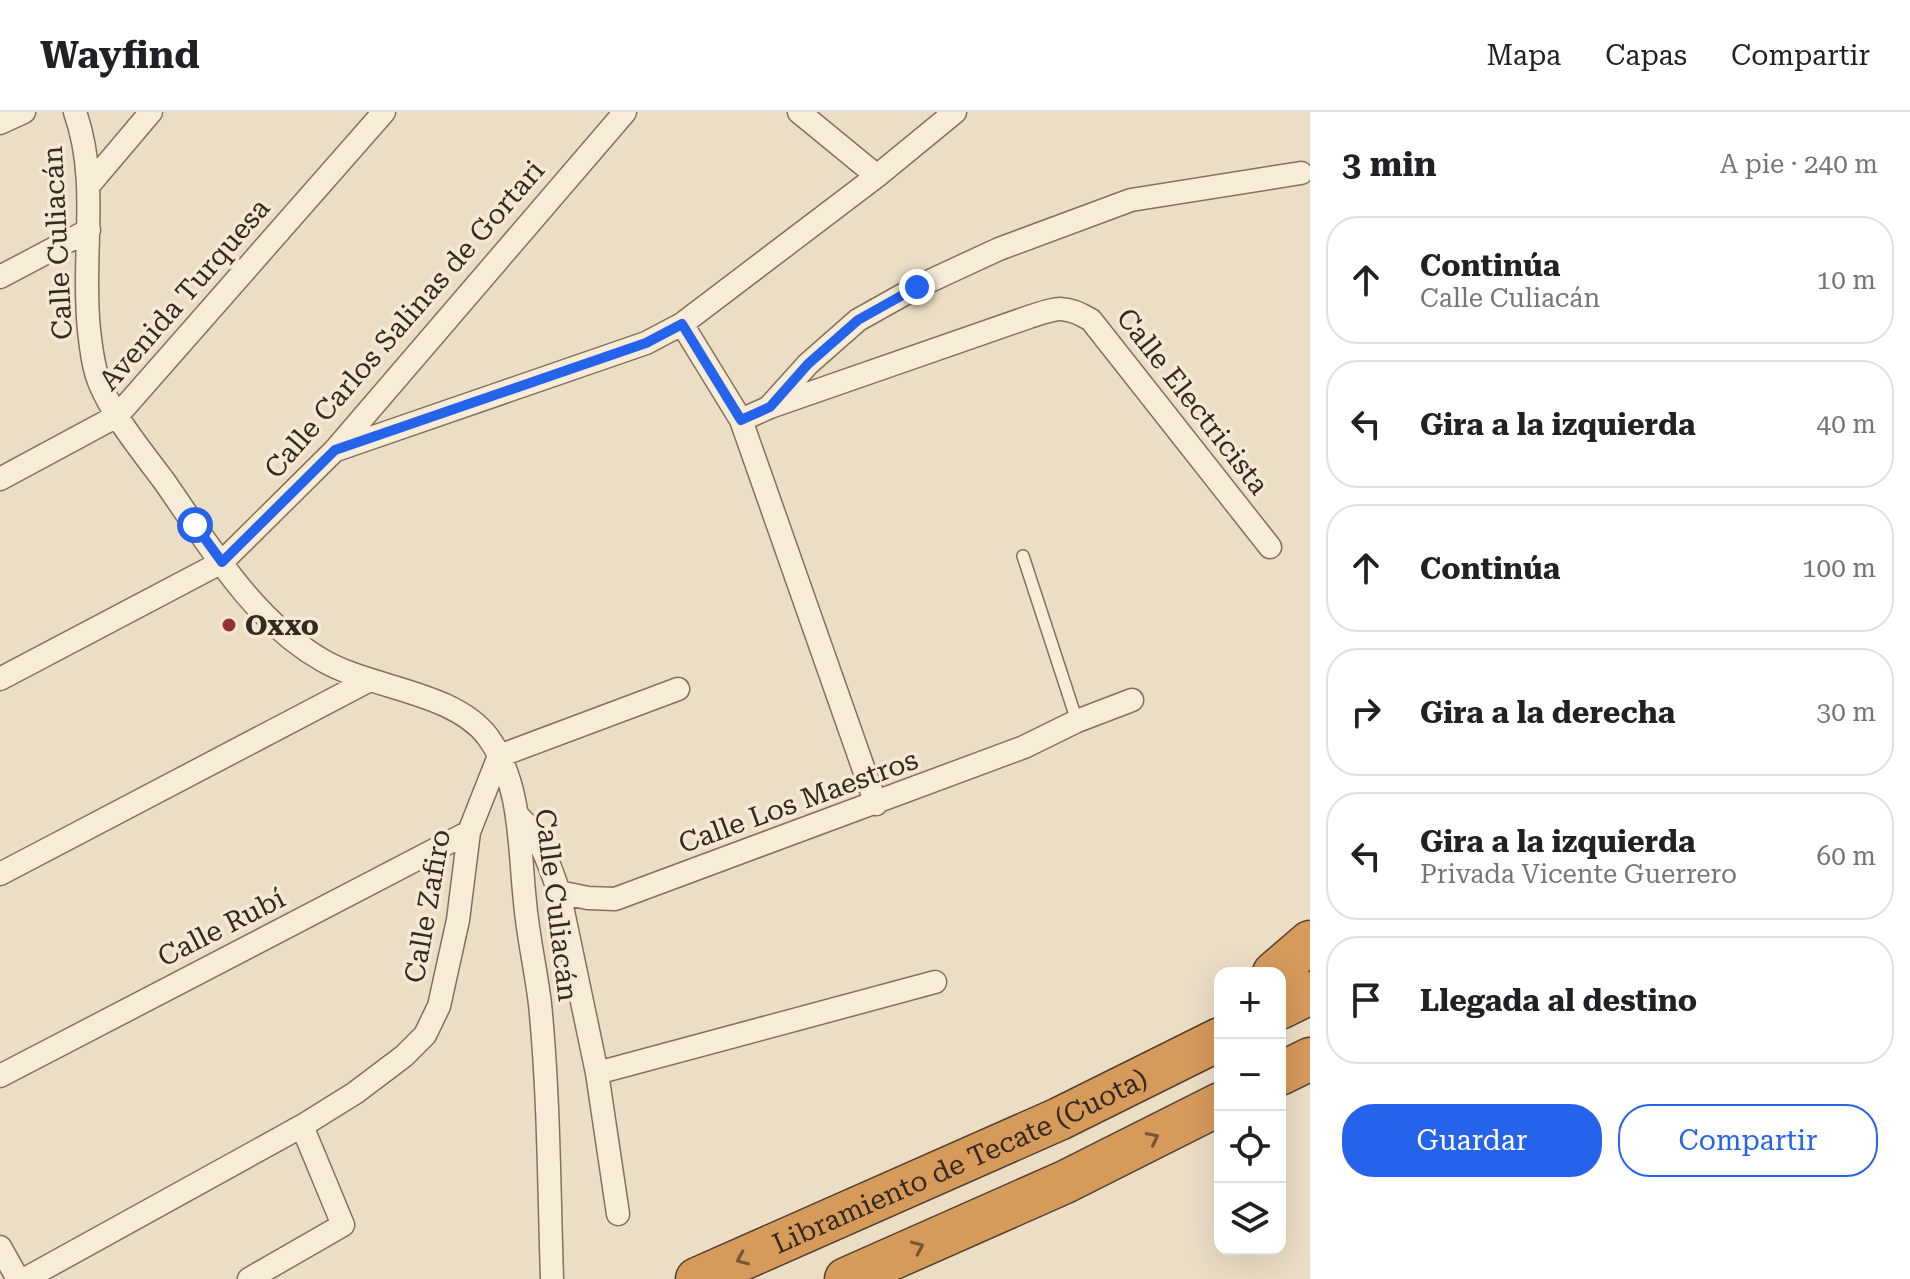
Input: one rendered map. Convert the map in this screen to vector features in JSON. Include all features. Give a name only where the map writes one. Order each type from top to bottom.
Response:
[{"type":"highway","points":[[1281,967],[1310,942]]},
{"type":"highway","points":[[1286,1005],[1310,993]]},
{"type":"highway","points":[[1059,1119],[1145,1067],[1214,1019]]},
{"type":"highway","name":"Libramiento de Tecate (Cuota)","points":[[697,1279],[1059,1119],[1214,1042]]},
{"type":"highway","points":[[1286,1071],[1310,1059]]},
{"type":"highway","points":[[1286,1081],[1310,1075]]},
{"type":"highway","points":[[846,1279],[1065,1182],[1214,1107]]},
{"type":"street","points":[[0,123],[24,112]]},
{"type":"street","name":"Calle Culiacán","points":[[75,112],[85,140],[90,184],[86,304],[91,343],[99,381],[117,416],[259,610],[322,660],[368,681],[446,705],[475,723],[499,756],[519,817],[525,905],[540,1004],[552,1279]]},
{"type":"street","points":[[90,184],[151,112]]},
{"type":"street","name":"Avenida Turquesa","points":[[0,479],[117,416],[384,112]]},
{"type":"street","name":"Calle Carlos Salinas de Gortari","points":[[0,679],[222,562],[335,450],[625,112]]},
{"type":"street","points":[[799,112],[877,176]]},
{"type":"street","points":[[335,450],[632,348],[682,324],[877,176],[955,112]]},
{"type":"street","points":[[770,407],[808,364],[858,320],[917,287],[999,249],[1131,200],[1301,173]]},
{"type":"street","points":[[0,277],[89,230]]},
{"type":"street","name":"Calle Electricista","points":[[741,420],[770,407],[1047,312],[1074,309],[1091,320],[1270,547]]},
{"type":"street","points":[[682,324],[741,420],[876,804]]},
{"type":"street","points":[[0,874],[368,681]]},
{"type":"street","points":[[499,756],[678,689]]},
{"type":"street","name":"Calle Los Maestros","points":[[559,892],[615,899],[876,804],[1024,747],[1077,721],[1132,700]]},
{"type":"street","name":"Calle Zafiro","points":[[25,1279],[302,1126],[355,1093],[404,1056],[425,1035],[439,1006],[458,920],[469,832],[499,756]]},
{"type":"street","points":[[519,817],[531,827],[539,841],[559,892],[597,1073],[618,1214]]},
{"type":"street","name":"Calle Rubí","points":[[0,1076],[469,832]]},
{"type":"street","points":[[597,1073],[935,982]]},
{"type":"street","points":[[249,1279],[343,1225],[302,1126]]},
{"type":"street","points":[[0,1247],[18,1279]]},
{"type":"lane","points":[[1023,556],[1077,721]]},
{"type":"place","name":"Oxxo","points":[[229,625]]},
{"type":"route","points":[[195,525],[222,562],[335,450],[602,359],[646,343],[682,324],[741,420],[770,407],[839,334],[917,287]]}]
